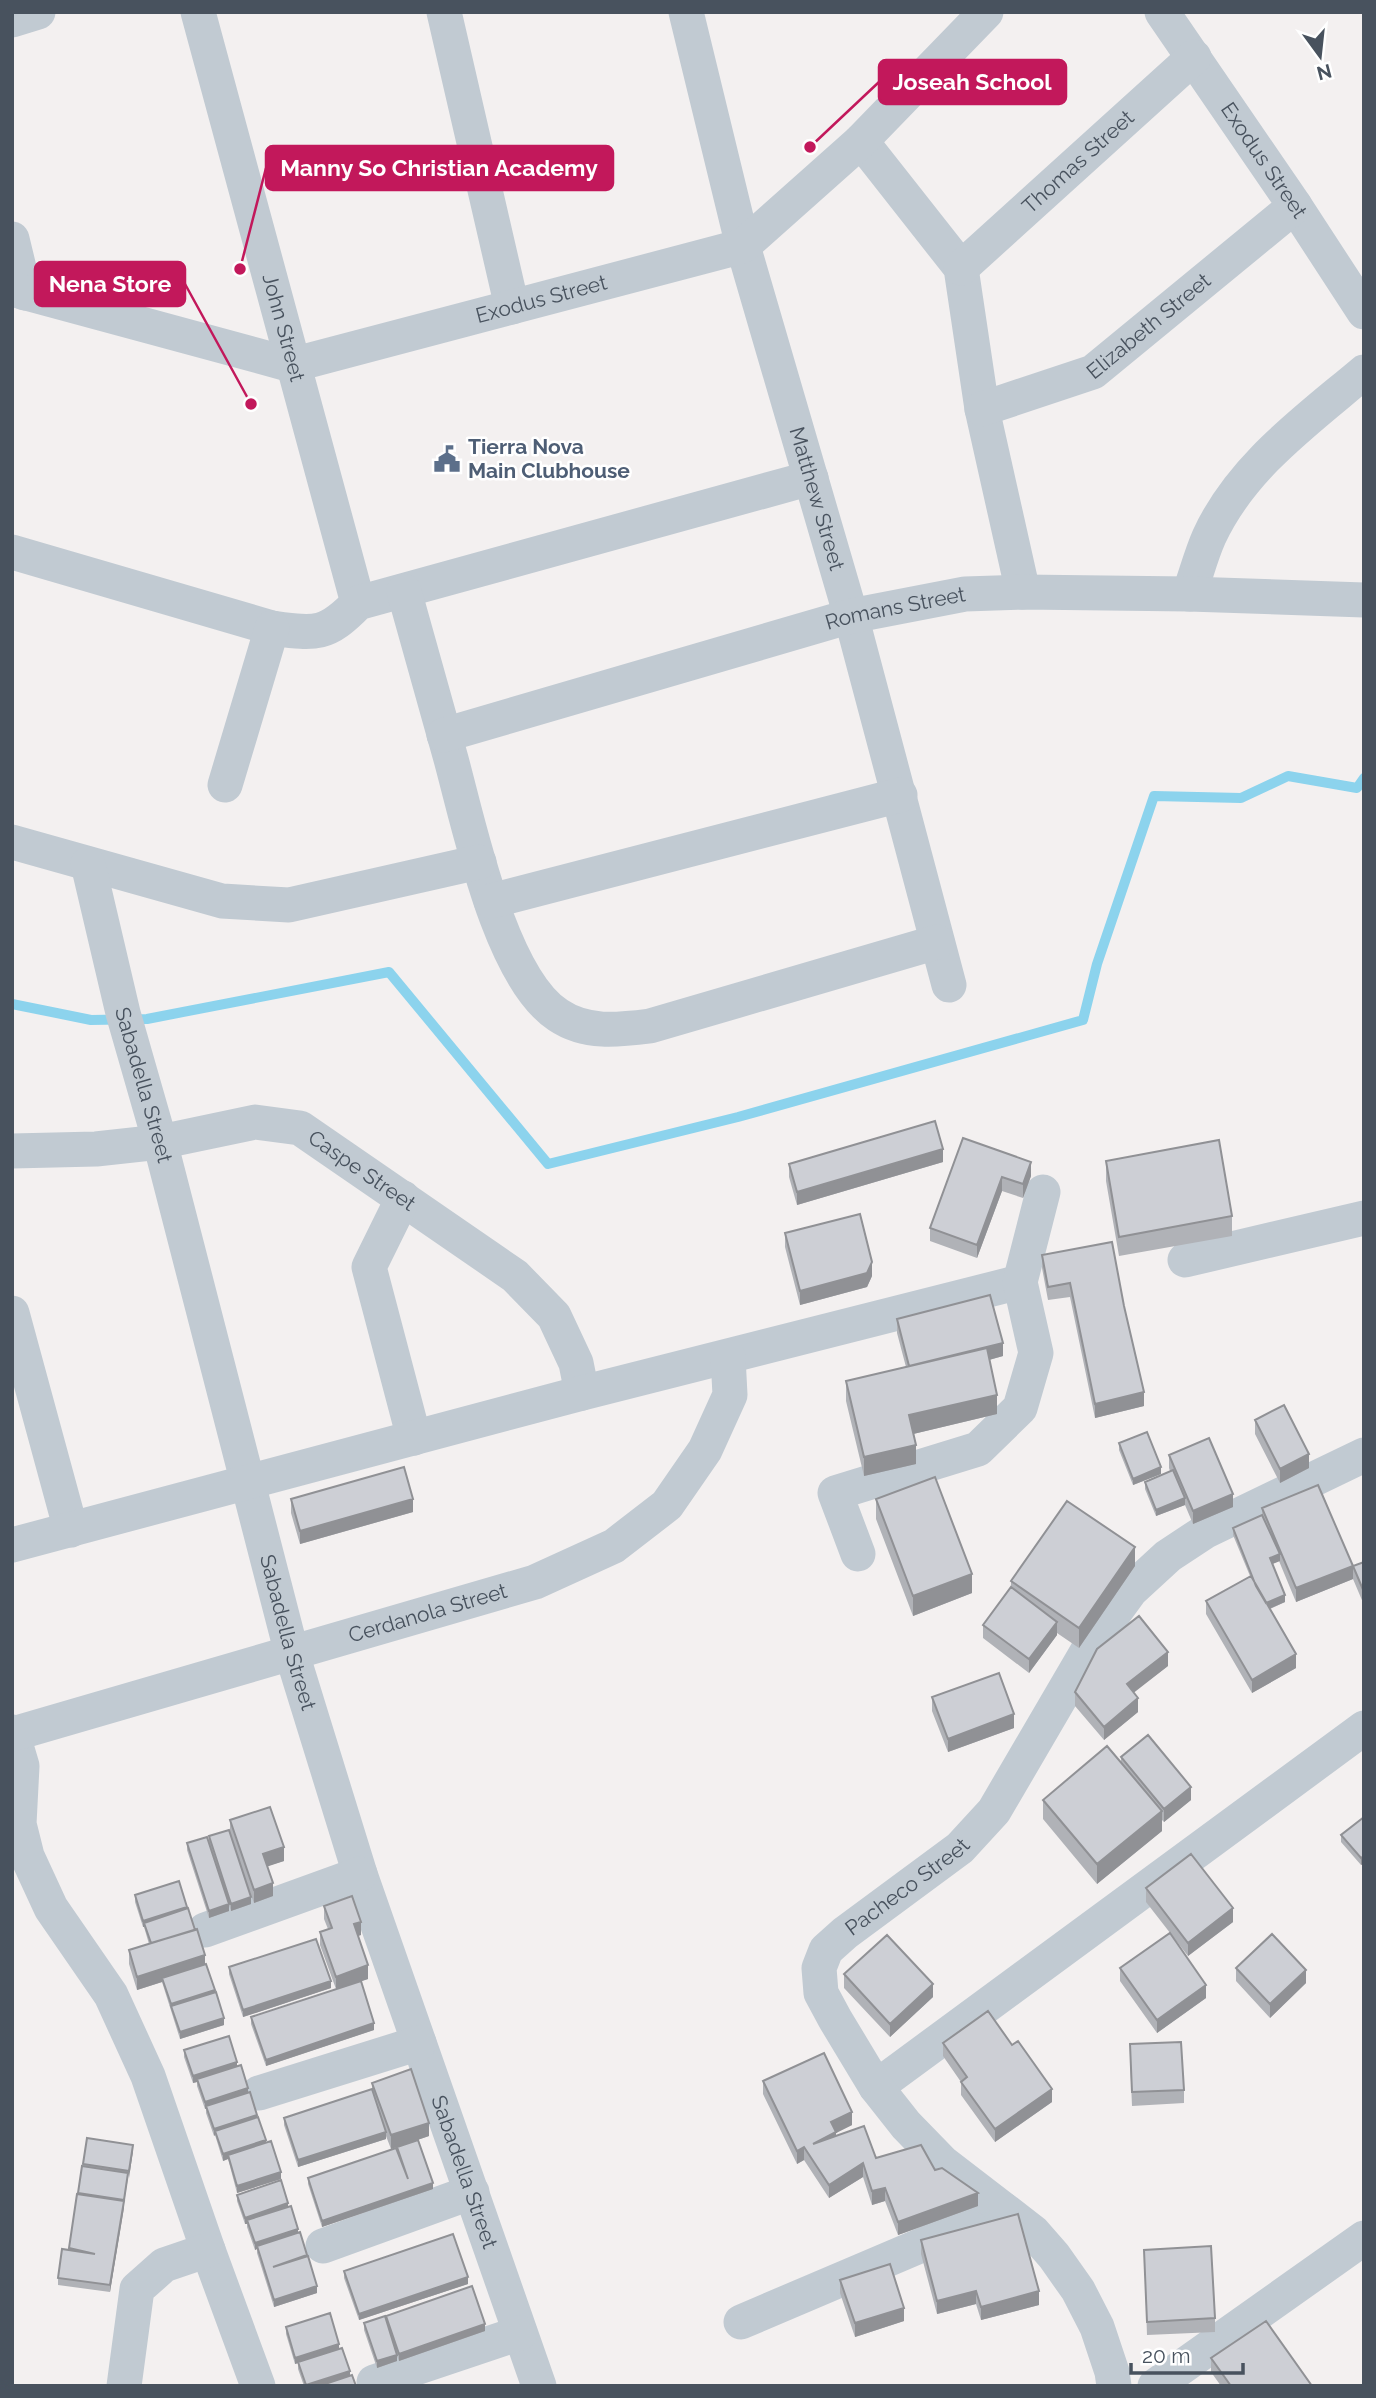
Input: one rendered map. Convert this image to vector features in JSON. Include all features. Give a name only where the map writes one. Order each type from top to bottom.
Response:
[{"type":"street","points":[[12,20],[38,12]]},
{"type":"street","name":"John Street","points":[[198,12],[358,603]]},
{"type":"street","points":[[444,12],[512,307]]},
{"type":"street","name":"Matthew Street","points":[[686,12],[743,246],[851,616],[949,985]]},
{"type":"street","name":"Exodus Street","points":[[19,291],[292,365],[743,246],[861,141],[986,12]]},
{"type":"street","name":"Exodus Street","points":[[1162,12],[1364,312]]},
{"type":"street","name":"Thomas Street","points":[[961,268],[1194,57]]},
{"type":"street","points":[[861,141],[961,268],[982,409],[1023,592]]},
{"type":"street","name":"Elizabeth Street","points":[[982,409],[1093,372],[1295,206]]},
{"type":"street","points":[[12,239],[19,291]]},
{"type":"street","points":[[1189,594],[1209,537],[1238,489],[1274,448],[1364,372]]},
{"type":"street","points":[[12,552],[272,628],[303,633],[322,631],[340,622],[358,603],[811,478]]},
{"type":"street","points":[[404,591],[491,901],[512,955],[534,992],[556,1014],[581,1027],[615,1031],[650,1026],[937,942]]},
{"type":"street","name":"Romans Street","points":[[444,735],[851,616],[965,594],[1189,594],[1364,600]]},
{"type":"street","points":[[225,785],[272,628]]},
{"type":"street","points":[[491,901],[900,795]]},
{"type":"street","points":[[12,842],[222,901],[289,905],[479,862]]},
{"type":"street","name":"Sabadella Street","points":[[88,864],[127,1026],[160,1142],[292,1654],[360,1874],[539,2386]]},
{"type":"street","name":"Caspe Street","points":[[12,1151],[96,1149],[160,1142],[255,1122],[300,1128],[515,1276],[554,1316],[576,1363],[582,1393]]},
{"type":"street","points":[[858,1553],[835,1493],[978,1449],[1020,1408],[1036,1353],[1020,1282],[1043,1192]]},
{"type":"street","points":[[403,1198],[369,1267],[414,1438]]},
{"type":"street","points":[[1185,1261],[1364,1218]]},
{"type":"street","points":[[12,1545],[582,1393],[1020,1282]]},
{"type":"street","points":[[12,1313],[71,1530]]},
{"type":"street","name":"Cerdanola Street","points":[[13,1733],[535,1582],[614,1546],[667,1505],[705,1450],[730,1395],[729,1357]]},
{"type":"street","name":"Pacheco Street","points":[[1114,2386],[1097,2327],[1079,2290],[1055,2256],[1033,2232],[942,2162],[906,2125],[876,2087],[821,1993],[818,1968],[826,1950],[845,1933],[960,1848],[995,1811],[1091,1645],[1131,1590],[1168,1556],[1206,1531],[1364,1455]]},
{"type":"street","points":[[876,2087],[1364,1728]]},
{"type":"street","points":[[13,1733],[22,1766],[19,1824],[27,1856],[51,1908],[111,1996],[148,2076],[258,2386]]},
{"type":"street","points":[[205,1930],[360,1874]]},
{"type":"street","points":[[259,2093],[419,2043]]},
{"type":"street","points":[[323,2246],[472,2192]]},
{"type":"street","points":[[741,2322],[1004,2210]]},
{"type":"street","points":[[1155,2386],[1364,2238]]},
{"type":"street","points":[[124,2386],[136,2289],[164,2265],[208,2250]]},
{"type":"street","points":[[374,2382],[520,2333]]},
{"type":"building","points":[[935,1121],[943,1149],[797,1192],[789,1164]]},
{"type":"building","points":[[963,1138],[1031,1162],[1023,1184],[1002,1177],[977,1245],[930,1228]]},
{"type":"building","points":[[1219,1140],[1232,1216],[1119,1237],[1106,1161]]},
{"type":"building","points":[[860,1214],[872,1262],[867,1273],[800,1291],[785,1233]]},
{"type":"building","points":[[1112,1242],[1144,1392],[1095,1404],[1070,1283],[1048,1287],[1042,1255]]},
{"type":"building","points":[[990,1295],[1003,1343],[909,1366],[897,1319]]},
{"type":"building","points":[[987,1348],[997,1395],[909,1415],[916,1445],[864,1457],[846,1381]]},
{"type":"building","points":[[1284,1405],[1309,1454],[1280,1469],[1255,1420]]},
{"type":"building","points":[[1147,1432],[1161,1467],[1133,1479],[1119,1443]]},
{"type":"building","points":[[1209,1438],[1233,1494],[1193,1511],[1169,1455]]},
{"type":"building","points":[[404,1467],[413,1499],[300,1531],[291,1499]]},
{"type":"building","points":[[1173,1470],[1185,1498],[1156,1510],[1145,1482]]},
{"type":"building","points":[[935,1477],[972,1574],[913,1596],[876,1499]]},
{"type":"building","points":[[1318,1485],[1353,1566],[1296,1588],[1262,1508]]},
{"type":"building","points":[[1067,1501],[1135,1547],[1079,1628],[1011,1581]]},
{"type":"building","points":[[1262,1515],[1280,1554],[1270,1558],[1285,1595],[1266,1603],[1256,1586],[1233,1528]]},
{"type":"building","points":[[1364,1562],[1364,1592],[1353,1566]]},
{"type":"building","points":[[1251,1576],[1296,1654],[1252,1680],[1206,1601]]},
{"type":"building","points":[[1011,1587],[1057,1622],[1029,1659],[983,1625]]},
{"type":"building","points":[[1139,1616],[1168,1652],[1127,1684],[1138,1698],[1104,1727],[1075,1692],[1097,1649]]},
{"type":"building","points":[[999,1673],[1014,1714],[948,1739],[932,1697]]},
{"type":"building","points":[[1148,1735],[1191,1787],[1164,1809],[1121,1757]]},
{"type":"building","points":[[1107,1746],[1162,1811],[1097,1864],[1043,1800]]},
{"type":"building","points":[[270,1807],[284,1847],[263,1854],[273,1883],[254,1890],[230,1820]]},
{"type":"building","points":[[1364,1817],[1364,1856],[1361,1858],[1341,1835]]},
{"type":"building","points":[[229,1830],[251,1897],[231,1904],[209,1836]]},
{"type":"building","points":[[207,1837],[229,1904],[209,1911],[187,1843]]},
{"type":"building","points":[[1191,1854],[1233,1908],[1188,1943],[1146,1888]]},
{"type":"building","points":[[179,1881],[187,1907],[143,1921],[135,1895]]},
{"type":"building","points":[[352,1896],[361,1922],[354,1924],[368,1965],[336,1977],[320,1932],[332,1928],[324,1906]]},
{"type":"building","points":[[188,1908],[195,1930],[151,1943],[144,1923]]},
{"type":"building","points":[[197,1929],[205,1955],[137,1977],[129,1950]]},
{"type":"building","points":[[1170,1933],[1206,1985],[1157,2020],[1120,1968]]},
{"type":"building","points":[[1272,1934],[1306,1970],[1270,2004],[1236,1968]]},
{"type":"building","points":[[887,1935],[933,1984],[890,2024],[844,1974]]},
{"type":"building","points":[[316,1939],[331,1981],[243,2010],[229,1967]]},
{"type":"building","points":[[206,1964],[215,1990],[171,2004],[162,1978]]},
{"type":"building","points":[[361,1981],[374,2023],[266,2060],[251,2017]]},
{"type":"building","points":[[216,1992],[224,2018],[180,2032],[171,2006]]},
{"type":"building","points":[[988,2011],[1012,2045],[1018,2041],[1052,2089],[995,2129],[961,2082],[967,2077],[943,2043]]},
{"type":"building","points":[[229,2036],[237,2062],[193,2076],[184,2050]]},
{"type":"building","points":[[1181,2042],[1184,2090],[1132,2092],[1130,2044]]},
{"type":"building","points":[[824,2053],[852,2112],[831,2122],[836,2132],[813,2144],[864,2126],[876,2158],[921,2145],[935,2170],[942,2168],[978,2193],[898,2222],[885,2188],[872,2191],[863,2163],[829,2185],[804,2147],[797,2151],[763,2081]]},
{"type":"building","points":[[241,2065],[248,2088],[205,2102],[197,2079]]},
{"type":"building","points":[[411,2069],[429,2123],[391,2135],[372,2083]]},
{"type":"building","points":[[372,2089],[386,2132],[298,2160],[284,2118]]},
{"type":"building","points":[[250,2092],[257,2115],[214,2129],[206,2106]]},
{"type":"building","points":[[258,2117],[266,2140],[223,2154],[215,2131]]},
{"type":"building","points":[[87,2138],[133,2145],[129,2171],[83,2164]]},
{"type":"building","points":[[418,2140],[433,2183],[322,2221],[308,2178],[396,2148],[408,2179],[397,2147]]},
{"type":"building","points":[[271,2141],[281,2172],[237,2186],[228,2155]]},
{"type":"building","points":[[82,2166],[128,2173],[124,2200],[78,2193]]},
{"type":"building","points":[[281,2180],[288,2203],[245,2218],[237,2195]]},
{"type":"building","points":[[77,2194],[124,2201],[110,2285],[58,2278],[62,2249],[95,2254],[69,2248]]},
{"type":"building","points":[[291,2206],[298,2229],[255,2243],[247,2220]]},
{"type":"building","points":[[1018,2214],[1039,2291],[981,2307],[976,2291],[937,2301],[921,2240]]},
{"type":"building","points":[[300,2232],[307,2255],[273,2267],[308,2256],[317,2286],[274,2300],[257,2246]]},
{"type":"building","points":[[453,2234],[468,2277],[359,2314],[344,2271]]},
{"type":"building","points":[[1211,2246],[1215,2318],[1147,2322],[1144,2250]]},
{"type":"building","points":[[890,2264],[904,2308],[855,2323],[840,2280]]},
{"type":"building","points":[[472,2286],[485,2324],[399,2354],[386,2316]]},
{"type":"building","points":[[330,2313],[339,2344],[295,2358],[286,2327]]},
{"type":"building","points":[[385,2316],[397,2355],[377,2361],[364,2323]]},
{"type":"building","points":[[1266,2321],[1312,2386],[1231,2386],[1211,2358]]},
{"type":"building","points":[[342,2348],[350,2371],[306,2385],[298,2362]]},
{"type":"building","points":[[352,2375],[356,2386],[319,2386]]},
{"type":"waterway","points":[[12,1004],[91,1020],[147,1019],[389,972],[548,1164],[738,1117],[1083,1020],[1097,964],[1154,796],[1241,798],[1288,776],[1357,788],[1364,778]]},
{"type":"place","name":"Joseah School","points":[[810,147]]},
{"type":"place","name":"Manny So Christian Academy","points":[[240,269]]},
{"type":"place","name":"Nena Store","points":[[251,404]]},
{"type":"place","name":"Tierra Nova Main Clubhouse","points":[[447,459]]}]
